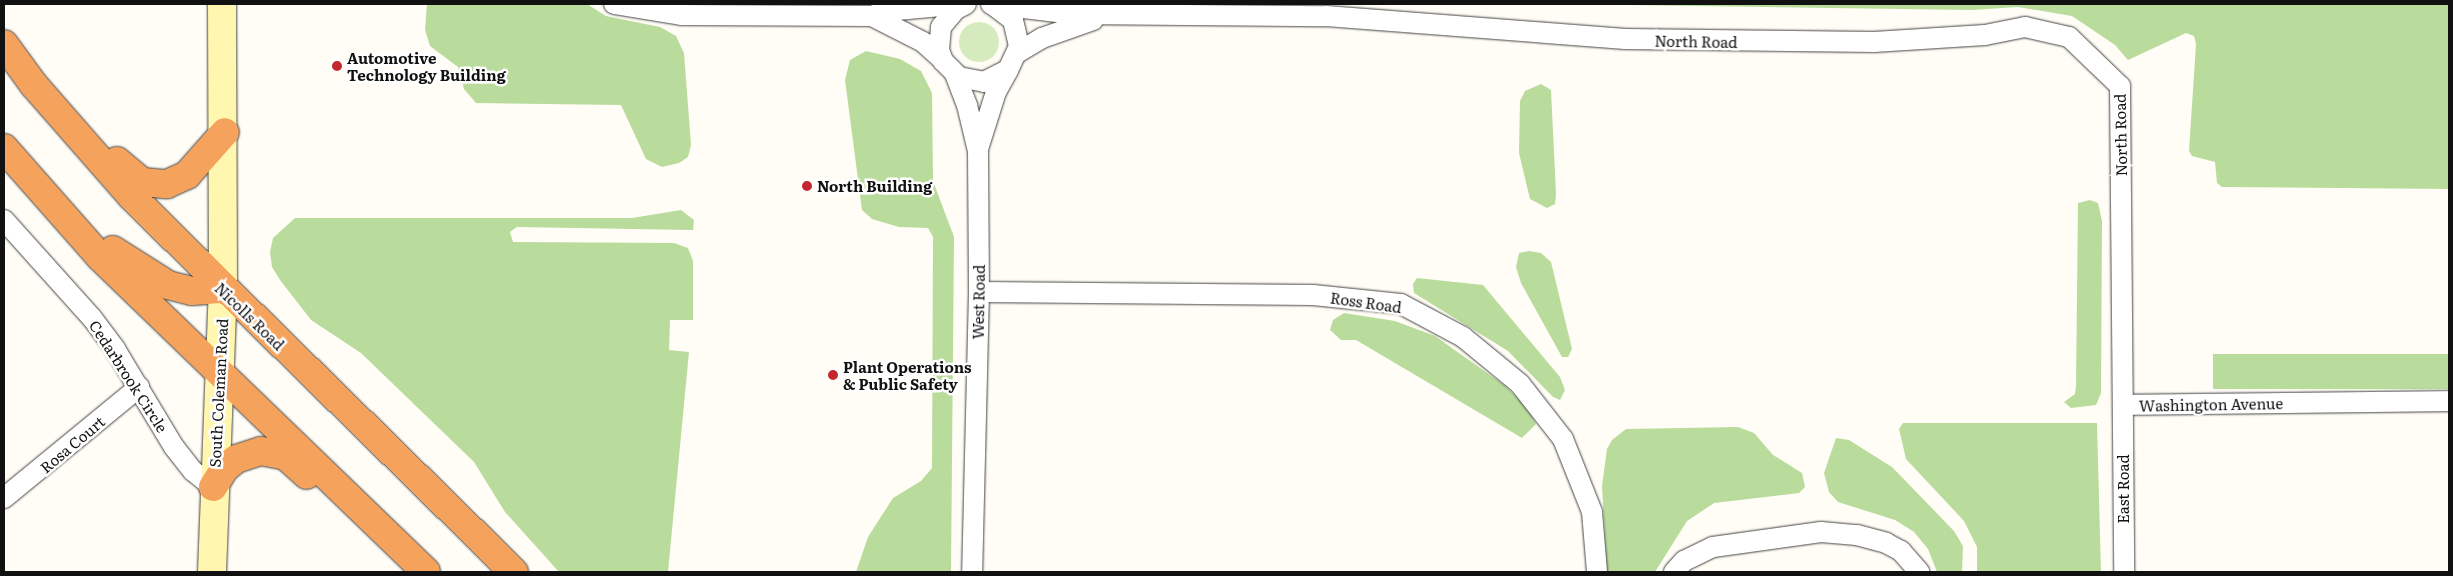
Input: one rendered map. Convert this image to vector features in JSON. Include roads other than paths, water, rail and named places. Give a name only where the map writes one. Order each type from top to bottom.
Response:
[{"type":"highway","name":"Nicolls Road","points":[[4,44],[34,85],[132,197],[223,289],[514,572]]},
{"type":"highway","points":[[34,85],[84,125],[126,171],[142,182],[156,185],[178,180],[196,166],[225,132]]},
{"type":"highway","points":[[4,148],[59,213],[100,257],[426,572]]},
{"type":"highway","points":[[59,213],[142,271],[168,285],[192,291],[223,289]]},
{"type":"highway","points":[[213,487],[225,468],[248,453],[261,451],[286,456],[330,497],[422,572]]},
{"type":"street","name":"South Coleman Road","points":[[212,572],[217,371],[223,289],[225,132],[222,4]]},
{"type":"street","points":[[614,4],[681,15],[872,16],[886,11],[965,4]]},
{"type":"street","points":[[948,66],[938,38],[941,27],[951,13],[965,4]]},
{"type":"street","points":[[991,4],[1012,20],[1018,32],[1012,62]]},
{"type":"street","name":"North Road","points":[[991,4],[1046,12],[1112,15],[1326,16],[1625,39],[1819,43],[1985,35],[2026,27],[2069,37],[2120,86],[2121,224]]},
{"type":"street","name":"North Road","points":[[948,66],[970,81],[984,82],[1058,31],[1112,15]]},
{"type":"street","points":[[872,16],[923,42],[948,66]]},
{"type":"street","name":"West Road","points":[[978,151],[996,92],[1012,62]]},
{"type":"street","name":"West Road","points":[[948,66],[967,105],[978,151],[979,292],[972,572]]},
{"type":"street","name":"Cedarbrook Circle","points":[[4,220],[92,318],[139,387],[183,460],[213,487]]},
{"type":"street","name":"Washington Avenue","points":[[2121,224],[2123,405],[2449,401]]},
{"type":"street","name":"Ross Road","points":[[979,292],[1313,295],[1401,304],[1463,338],[1520,384],[1563,439],[1592,512],[1597,572]]},
{"type":"street","name":"Rosa Court","points":[[4,498],[139,387]]},
{"type":"street","name":"East Road","points":[[2123,405],[2124,572]]},
{"type":"street","points":[[1674,572],[1684,561],[1713,547],[1820,532],[1857,535],[1886,543],[1901,551],[1919,572]]},
{"type":"place","name":"Automotive Technology Building","points":[[337,66]]},
{"type":"place","name":"North Building","points":[[807,186]]},
{"type":"place","name":"Plant Operations & Public Safety","points":[[833,375]]}]
